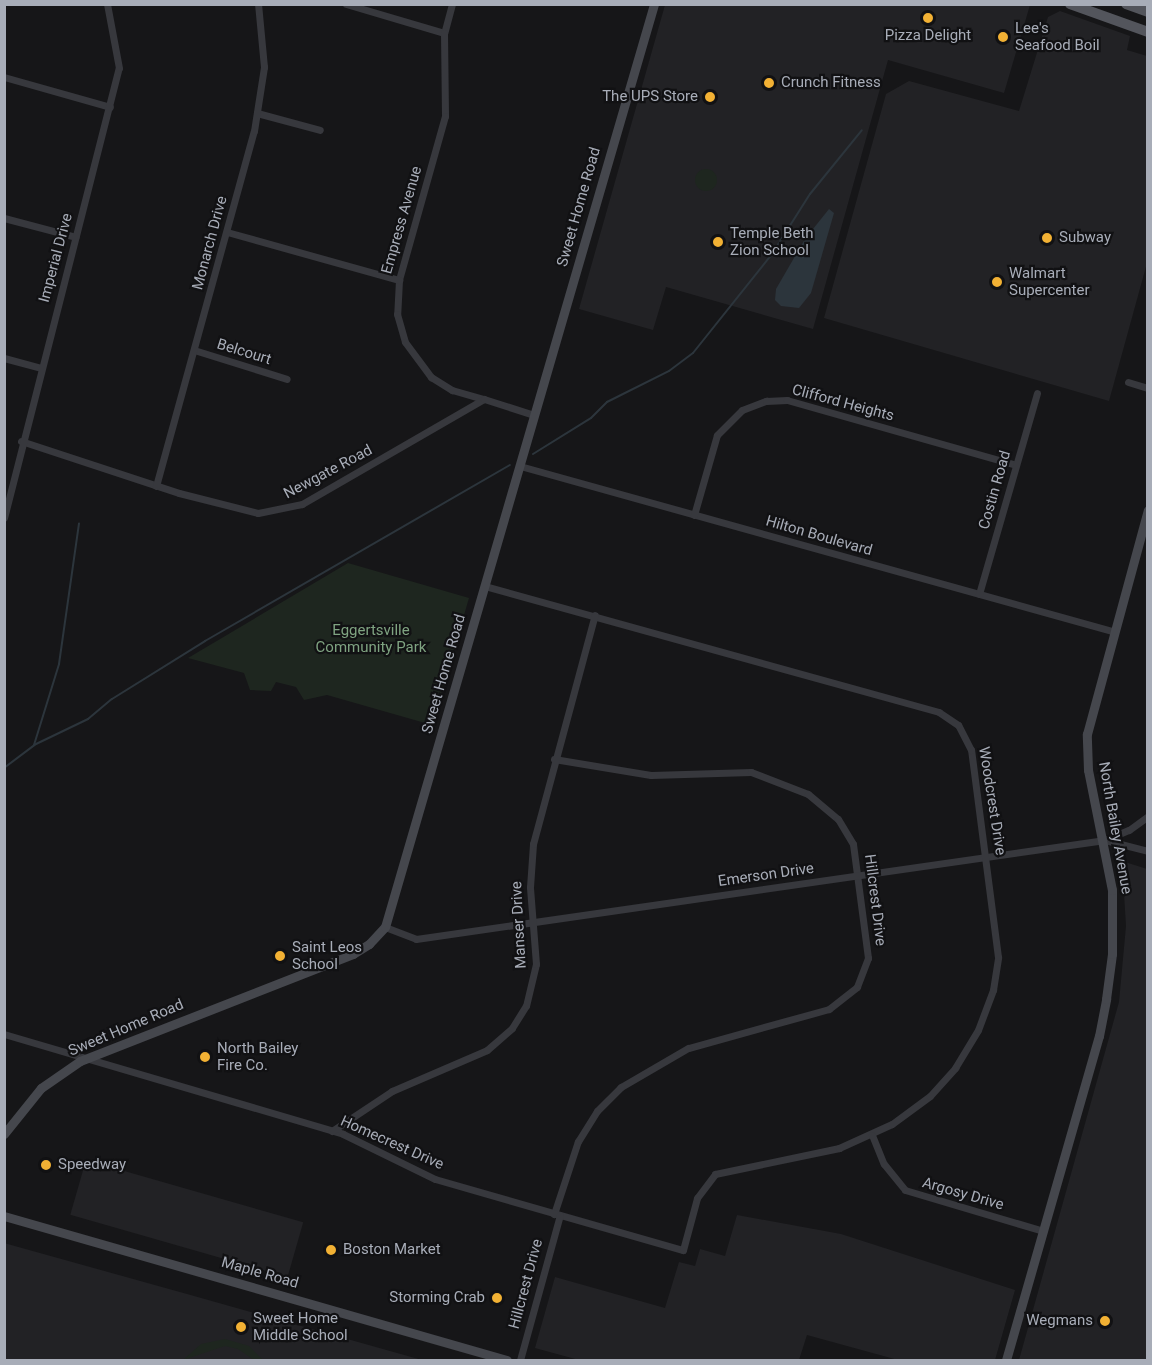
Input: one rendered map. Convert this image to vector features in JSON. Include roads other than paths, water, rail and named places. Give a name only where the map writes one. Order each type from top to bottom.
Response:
[{"type":"main road","points":[[1070,4],[1148,32]]},
{"type":"main road","points":[[1129,5],[1148,12]]},
{"type":"street","name":"Imperial Drive","points":[[4,518],[21,441],[119,68],[107,4]]},
{"type":"street","name":"Monarch Drive","points":[[156,486],[227,232],[257,113],[264,68],[258,4]]},
{"type":"street","points":[[346,4],[444,33]]},
{"type":"street","name":"Empress Avenue","points":[[452,4],[444,33],[445,116],[399,280],[397,314],[405,342],[441,384],[484,399]]},
{"type":"street","name":"Sweet Home Road","points":[[4,1134],[45,1084],[87,1058],[353,954],[369,944],[385,927],[654,4]]},
{"type":"street","points":[[4,77],[110,107]]},
{"type":"street","points":[[257,113],[320,130]]},
{"type":"street","points":[[4,218],[76,237]]},
{"type":"street","points":[[227,232],[399,280]]},
{"type":"street","name":"Belcourt","points":[[194,350],[287,379]]},
{"type":"street","points":[[4,358],[41,368]]},
{"type":"street","points":[[1128,382],[1148,388]]},
{"type":"street","name":"Costin Road","points":[[979,594],[1036,393]]},
{"type":"street","points":[[484,399],[534,415]]},
{"type":"street","name":"Newgate Road","points":[[21,441],[156,486],[245,512],[288,509],[484,399]]},
{"type":"street","name":"Clifford Heights","points":[[694,515],[717,435],[742,410],[766,401],[787,400],[1016,465]]},
{"type":"street","name":"Hilton Boulevard","points":[[520,466],[1112,631]]},
{"type":"street","name":"North Bailey Avenue","points":[[1006,1360],[1106,999],[1113,908],[1105,840],[1088,770],[1087,734],[1112,631],[1148,510]]},
{"type":"street","name":"Woodcrest Drive","points":[[485,586],[595,615],[950,718],[964,732],[971,750],[988,856],[998,940],[997,973],[988,1007],[967,1050],[940,1086],[912,1111],[872,1135],[805,1158],[726,1169],[708,1180],[698,1198]]},
{"type":"street","name":"Manser Drive","points":[[332,1131],[392,1091],[459,1065],[502,1039],[518,1019],[531,993],[536,964],[530,887],[532,844],[595,615]]},
{"type":"street","name":"Hillcrest Drive","points":[[520,1360],[566,1173],[585,1127],[606,1100],[628,1082],[688,1048],[814,1015],[850,996],[863,977],[868,958],[860,875],[853,844],[838,819],[808,794],[778,780],[738,771],[651,775],[554,759]]},
{"type":"street","name":"Emerson Drive","points":[[385,927],[416,939],[1105,840],[1130,830],[1148,816]]},
{"type":"street","points":[[1105,840],[1148,851]]},
{"type":"street","name":"Homecrest Drive","points":[[4,1034],[332,1131],[435,1179],[683,1250],[698,1198]]},
{"type":"street","name":"Argosy Drive","points":[[872,1135],[884,1164],[905,1190],[1043,1231]]},
{"type":"street","name":"Maple Road","points":[[4,1216],[507,1360]]},
{"type":"waterway","points":[[533,454],[591,418],[607,402],[669,371],[693,353],[772,254],[810,194],[862,130]]},
{"type":"waterway","points":[[4,768],[34,745],[88,719],[112,699],[205,641],[510,465]]},
{"type":"waterway","points":[[34,745],[59,664],[79,523]]},
{"type":"place","name":"Pizza Delight","points":[[928,18]]},
{"type":"place","name":"Lee's Seafood Boil","points":[[1003,37]]},
{"type":"place","name":"Crunch Fitness","points":[[769,83]]},
{"type":"place","name":"The UPS Store","points":[[710,97]]},
{"type":"place","name":"Subway","points":[[1047,238]]},
{"type":"place","name":"Temple Beth Zion School","points":[[718,242]]},
{"type":"place","name":"Walmart Supercenter","points":[[997,282]]},
{"type":"place","name":"Saint Leos School","points":[[280,956]]},
{"type":"place","name":"North Bailey Fire Co.","points":[[205,1057]]},
{"type":"place","name":"Speedway","points":[[46,1165]]},
{"type":"place","name":"Boston Market","points":[[331,1250]]},
{"type":"place","name":"Storming Crab","points":[[497,1298]]},
{"type":"place","name":"Wegmans","points":[[1105,1321]]},
{"type":"place","name":"Sweet Home Middle School","points":[[241,1327]]},
{"type":"park label","name":"Eggertsville Community Park","points":[[371,638]]}]
